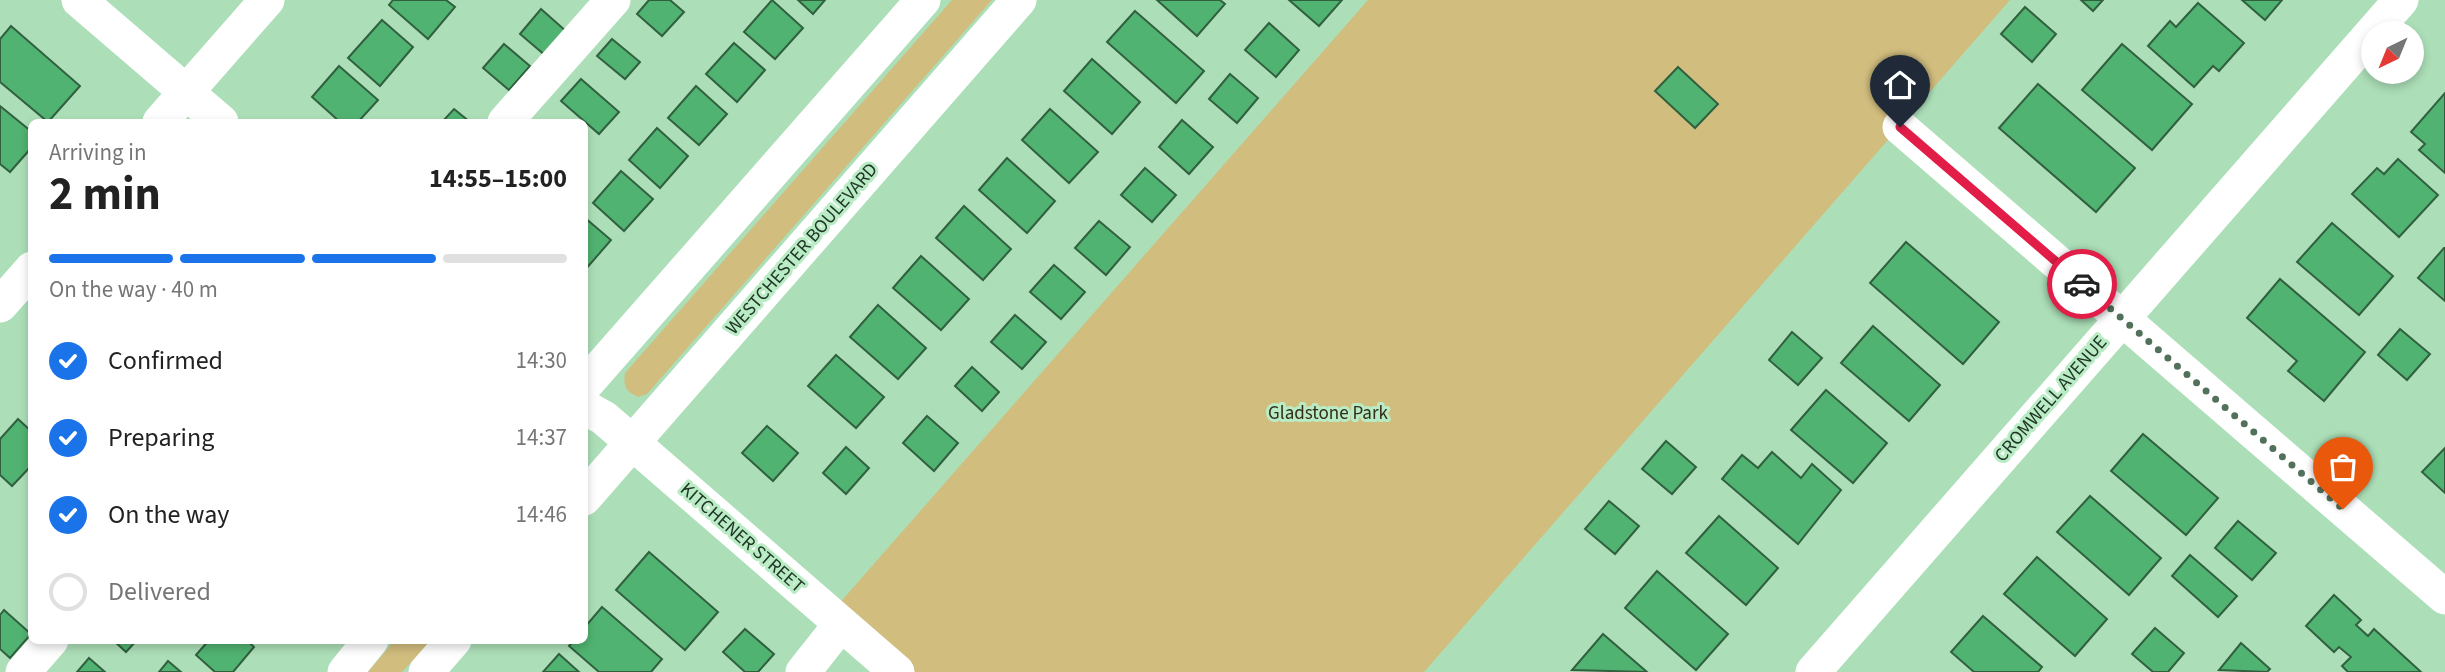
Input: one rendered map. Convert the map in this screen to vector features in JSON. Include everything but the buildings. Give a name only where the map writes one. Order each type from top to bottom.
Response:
[{"type":"street","points":[[79,0],[217,119]]},
{"type":"street","points":[[163,119],[267,0]]},
{"type":"street","points":[[508,119],[613,0]]},
{"type":"street","points":[[588,381],[923,0]]},
{"type":"street","name":"WESTCHESTER BOULEVARD","points":[[588,494],[1019,0]]},
{"type":"street","name":"CROMWELL AVENUE","points":[[1813,672],[2401,0]]},
{"type":"street","points":[[1900,127],[2445,597]]},
{"type":"street","points":[[0,305],[28,274]]},
{"type":"street","name":"KITCHENER STREET","points":[[588,409],[604,418],[897,672]]},
{"type":"street","points":[[803,672],[841,624]]},
{"type":"street","points":[[23,672],[48,644]]},
{"type":"street","points":[[345,672],[368,644]]},
{"type":"street","points":[[426,672],[450,644]]},
{"type":"green space","points":[[952,0],[992,0],[647,394],[638,397],[631,393],[624,382],[625,373]]},
{"type":"green space","name":"Gladstone Park","points":[[1368,0],[2010,0],[1424,672],[913,672],[837,606]]},
{"type":"green space","points":[[391,644],[428,644],[402,672],[368,672]]},
{"type":"way so far","points":[[2082,284],[2343,509]]},
{"type":"route","points":[[1900,127],[2082,284]]}]
